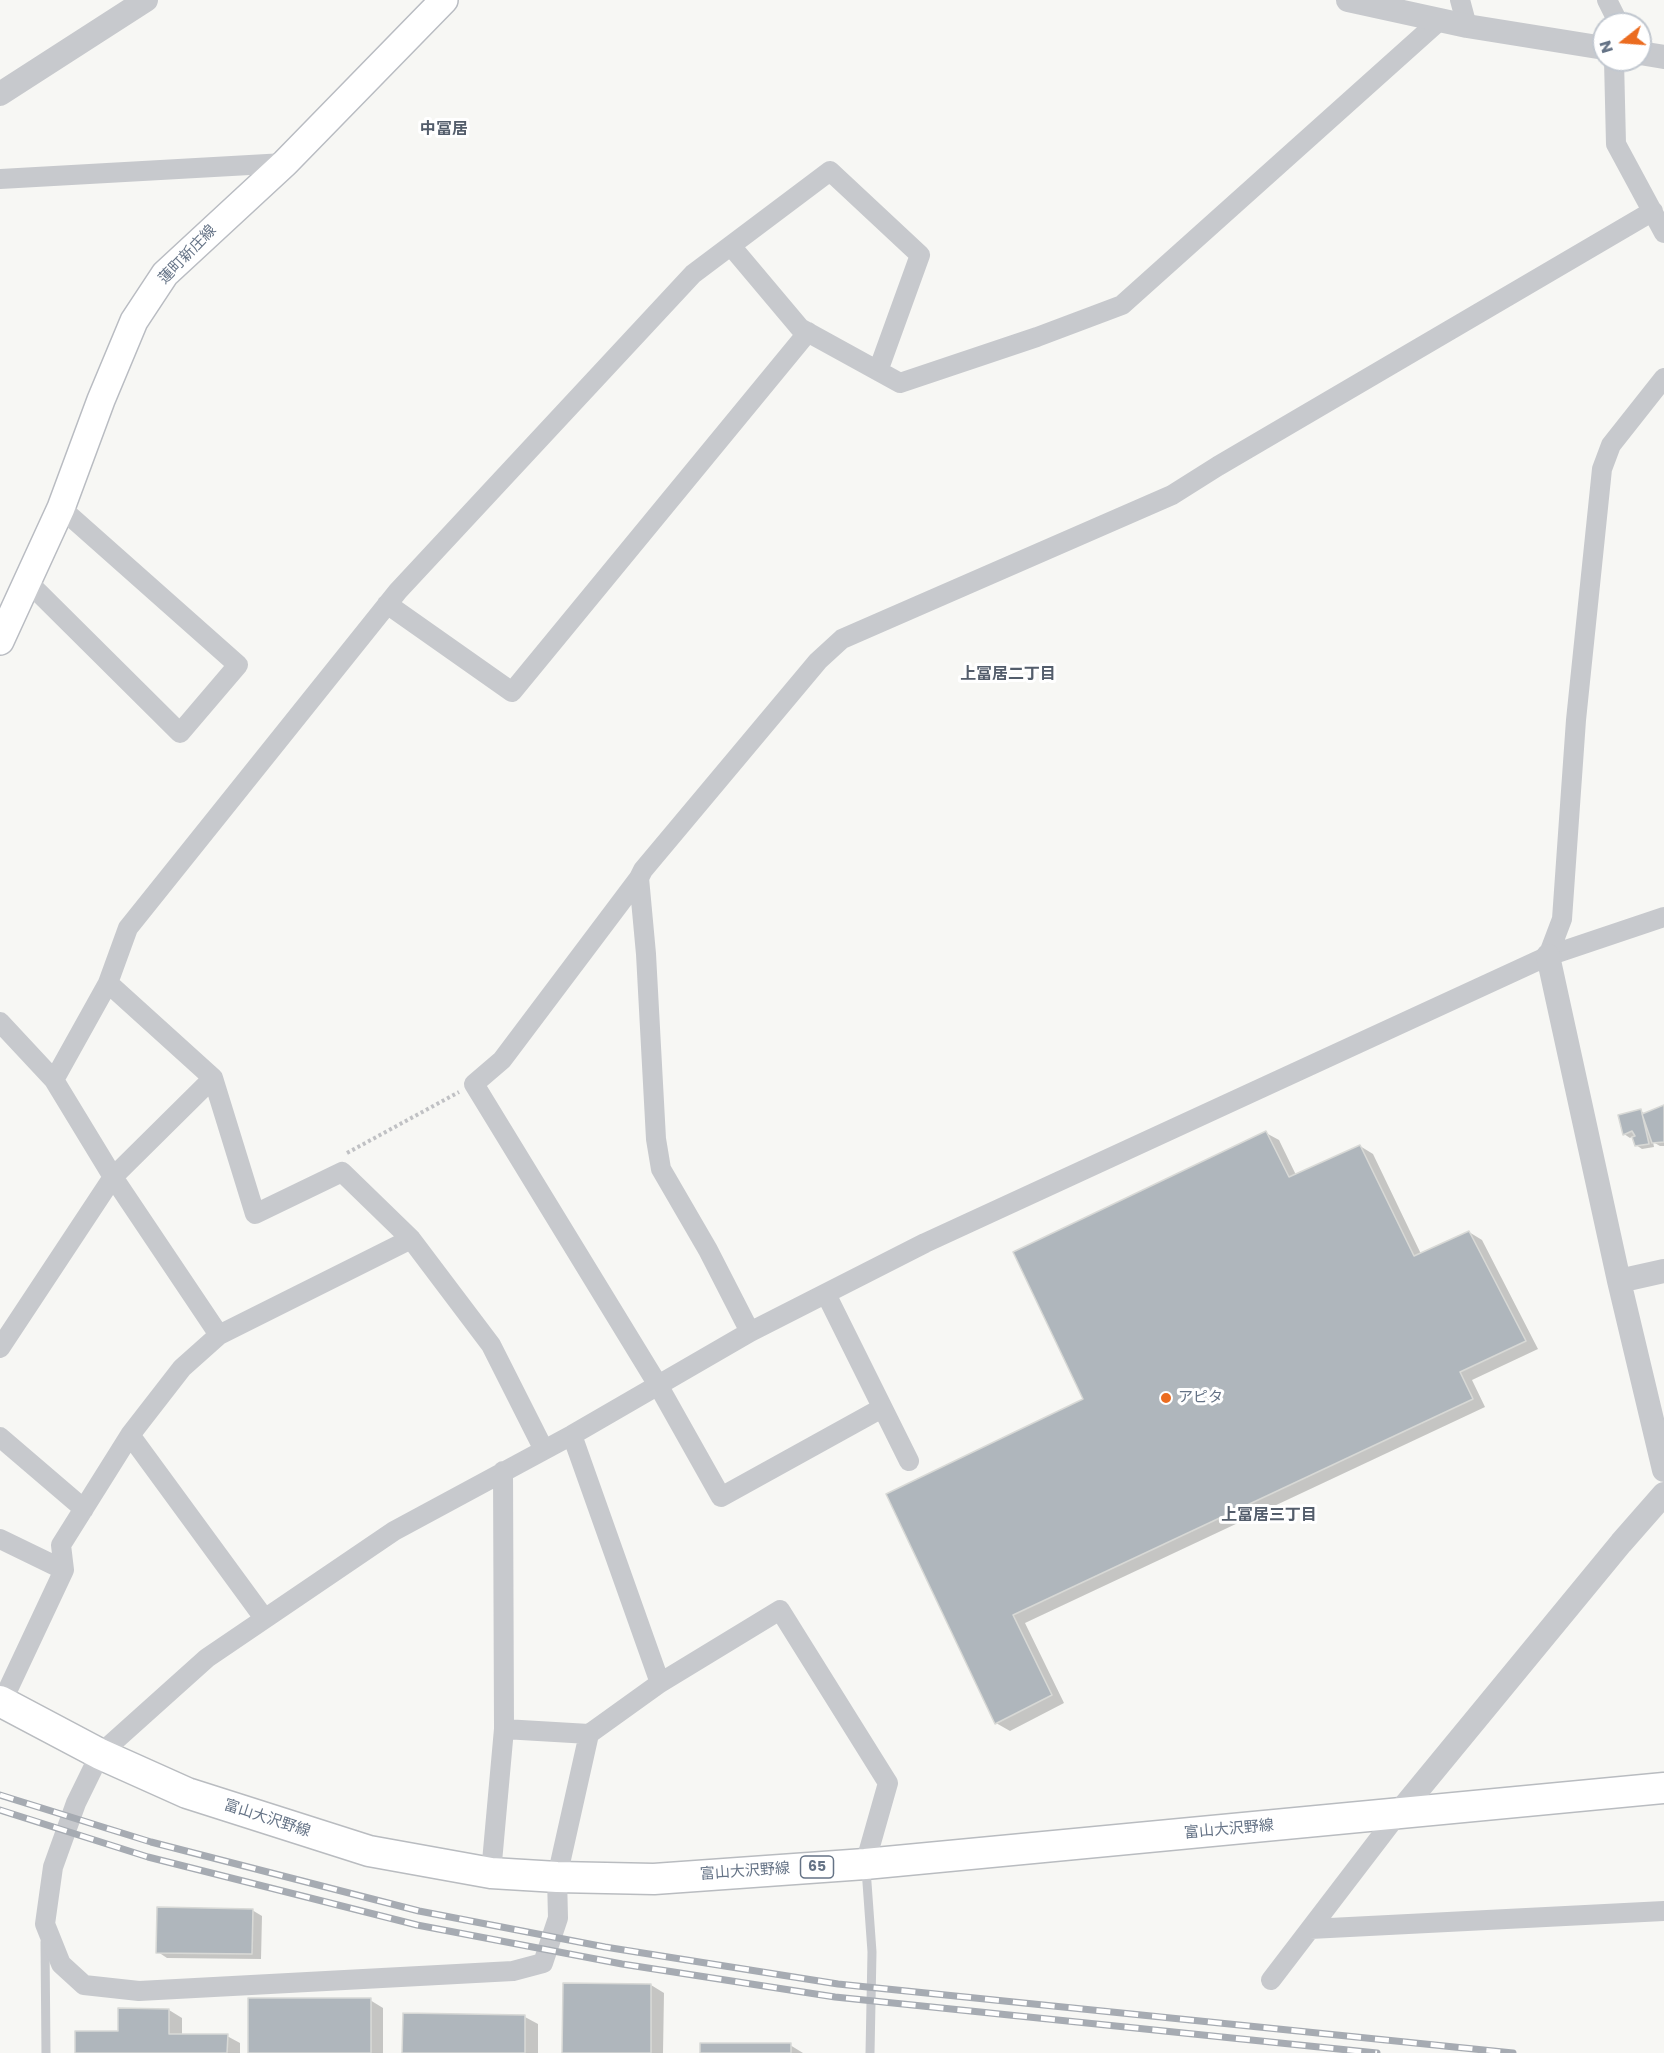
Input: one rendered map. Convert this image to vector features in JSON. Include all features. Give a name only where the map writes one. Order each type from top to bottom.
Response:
[{"type":"main road","name":"蓮町新庄線","points":[[0,641],[61,508],[101,400],[134,321],[165,274],[285,163],[444,0]]},
{"type":"main road","name":"富山大沢野線","points":[[1,1701],[100,1754],[187,1793],[369,1851],[491,1873],[556,1877],[654,1879],[865,1864],[1664,1788]]},
{"type":"street","points":[[0,94],[146,0]]},
{"type":"street","points":[[1348,0],[1439,21],[1592,46]]},
{"type":"street","points":[[1460,0],[1467,26]]},
{"type":"street","points":[[731,246],[800,328],[900,383],[1037,337],[1122,305],[1439,21]]},
{"type":"street","points":[[1614,72],[1616,144],[1664,233]]},
{"type":"street","points":[[0,179],[285,163]]},
{"type":"street","points":[[54,1080],[108,983],[129,928],[387,604],[693,274],[830,171],[920,255],[878,370]]},
{"type":"street","points":[[882,1408],[721,1497],[658,1385],[474,1084],[502,1060],[639,878],[818,661],[842,639],[1172,495],[1227,460],[1653,212]]},
{"type":"street","points":[[387,604],[512,692],[808,332]]},
{"type":"street","points":[[1664,378],[1611,445],[1602,469],[1576,720],[1562,919],[1548,956],[1619,1281],[1664,1470]]},
{"type":"street","points":[[27,581],[180,733],[238,664],[61,508]]},
{"type":"street","points":[[639,878],[646,954],[656,1140],[661,1169],[708,1251],[750,1332]]},
{"type":"street","points":[[589,1734],[556,1877],[558,1918],[543,1963],[513,1971],[139,1991],[84,1984],[61,1964],[45,1924],[53,1867],[76,1803],[100,1754],[207,1658],[394,1531],[572,1435],[750,1332],[947,1233],[1548,956],[1664,917]]},
{"type":"street","points":[[108,983],[213,1078],[255,1214],[342,1172],[411,1239],[491,1345],[544,1449]]},
{"type":"street","points":[[0,1022],[54,1080],[113,1177],[219,1335]]},
{"type":"street","points":[[0,1348],[113,1177],[213,1078]]},
{"type":"street","points":[[1,1701],[64,1570],[61,1545],[130,1435],[182,1368],[219,1335],[411,1239]]},
{"type":"street","points":[[1619,1281],[1664,1271]]},
{"type":"street","points":[[826,1294],[909,1461]]},
{"type":"street","points":[[130,1435],[264,1618]]},
{"type":"street","points":[[572,1435],[660,1683]]},
{"type":"street","points":[[0,1437],[84,1509]]},
{"type":"street","points":[[491,1873],[504,1729],[503,1471]]},
{"type":"street","points":[[1271,1980],[1398,1814],[1664,1494]]},
{"type":"street","points":[[0,1539],[64,1570]]},
{"type":"street","points":[[504,1729],[589,1734],[660,1683],[780,1610],[888,1783],[865,1864]]},
{"type":"street","points":[[1310,1929],[1664,1911]]},
{"type":"lane","points":[[865,1864],[872,1952],[870,2053]]},
{"type":"lane","points":[[45,1924],[46,2053]]},
{"type":"path","points":[[342,1172],[342,1155],[474,1084]]},
{"type":"building","points":[[1664,1105],[1664,1142],[1652,1143],[1642,1114]]},
{"type":"building","points":[[1641,1109],[1649,1144],[1635,1146],[1632,1137],[1635,1136],[1632,1131],[1623,1135],[1618,1115]]},
{"type":"building","points":[[1266,1131],[1289,1177],[1360,1145],[1414,1256],[1469,1231],[1526,1341],[1460,1372],[1473,1399],[1013,1615],[1052,1695],[995,1724],[886,1494],[1083,1399],[1013,1252]]},
{"type":"building","points":[[157,1907],[253,1909],[252,1954],[156,1953]]},
{"type":"building","points":[[563,1983],[651,1984],[651,2053],[562,2053]]},
{"type":"building","points":[[248,1998],[371,1998],[371,2053],[248,2053]]},
{"type":"building","points":[[118,2008],[169,2009],[169,2034],[228,2034],[227,2053],[75,2053],[75,2031],[118,2031]]},
{"type":"building","points":[[403,2013],[525,2015],[525,2053],[402,2053]]},
{"type":"building","points":[[700,2043],[791,2043],[791,2053],[700,2053]]},
{"type":"railway","points":[[0,1795],[151,1842],[419,1911],[605,1947],[838,1984],[1513,2053]]},
{"type":"railway","points":[[0,1810],[148,1857],[417,1925],[622,1964],[835,1997],[1377,2053]]},
{"type":"place","name":"アピタ","points":[[1166,1398]]},
{"type":"district","name":"中冨居","points":[[444,130]]},
{"type":"district","name":"上冨居二丁目","points":[[1008,675]]},
{"type":"district","name":"上冨居三丁目","points":[[1269,1516]]}]
